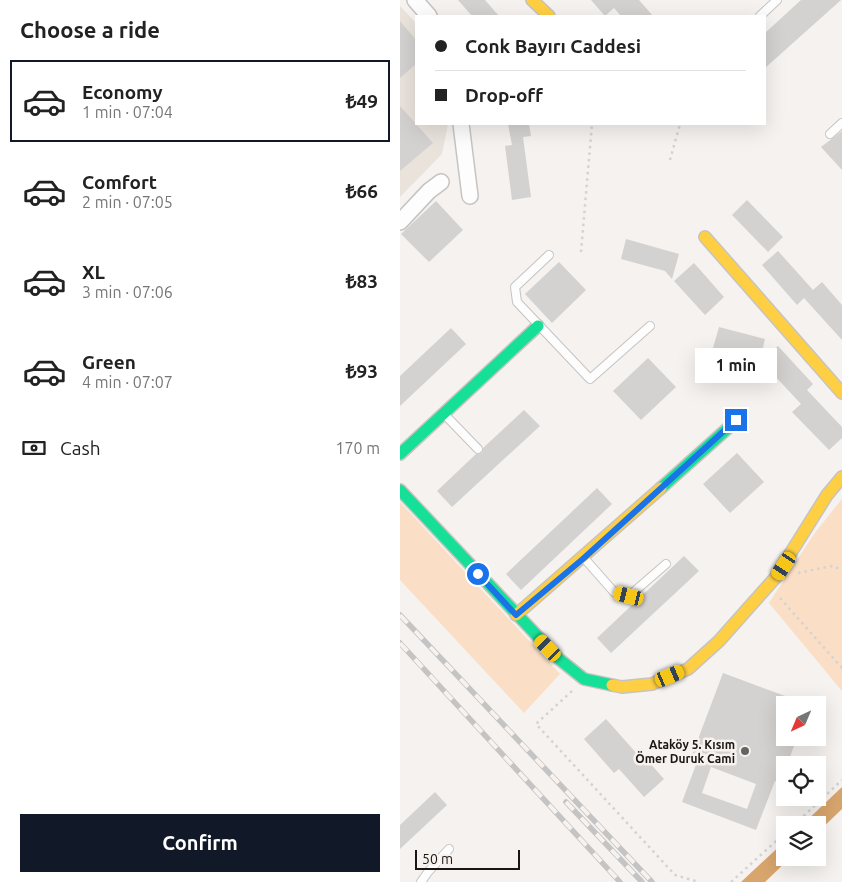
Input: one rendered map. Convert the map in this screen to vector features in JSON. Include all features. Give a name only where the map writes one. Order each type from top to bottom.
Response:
[{"type":"street","points":[[415,0],[428,15]]},
{"type":"street","points":[[532,0],[548,15]]},
{"type":"street","points":[[461,125],[470,196]]},
{"type":"street","points":[[400,222],[429,191],[441,182]]},
{"type":"street","points":[[705,237],[842,393]]},
{"type":"street","points":[[400,454],[538,326]]},
{"type":"street","points":[[516,615],[584,558],[736,420]]},
{"type":"street","points":[[400,490],[558,659],[584,680],[622,687],[652,684],[688,669],[719,641],[772,582],[827,494],[842,477]]},
{"type":"lane","points":[[761,15],[777,0]]},
{"type":"lane","points":[[830,134],[842,124]]},
{"type":"lane","points":[[549,255],[515,287],[517,302],[590,379],[650,326]]},
{"type":"lane","points":[[444,414],[478,449]]},
{"type":"lane","points":[[584,558],[614,592],[629,596],[666,564]]},
{"type":"lane","points":[[421,882],[449,849]]},
{"type":"path","points":[[582,252],[592,125]]},
{"type":"path","points":[[670,160],[680,125]]},
{"type":"path","points":[[842,570],[832,566],[772,582],[842,668]]},
{"type":"path","points":[[584,680],[536,724],[675,874],[699,882]]},
{"type":"path","points":[[804,816],[842,780]]},
{"type":"path","points":[[731,882],[776,841]]},
{"type":"shaded area","points":[[400,6],[415,22],[415,125],[448,125],[442,154],[400,197]]},
{"type":"shaded area","points":[[842,499],[842,691],[769,603],[814,534]]},
{"type":"shaded area","points":[[400,502],[560,674],[524,713],[400,580]]},
{"type":"shaded area","points":[[842,787],[842,809],[826,824],[826,816],[811,816],[822,806],[826,806],[826,802]]},
{"type":"shaded area","points":[[776,849],[776,866],[782,866],[765,882],[741,882]]},
{"type":"building","points":[[458,0],[485,0],[498,15],[471,15]]},
{"type":"building","points":[[591,0],[639,0],[652,15],[620,15],[614,8],[604,15]]},
{"type":"building","points":[[801,0],[841,0],[766,67],[766,32]]},
{"type":"building","points":[[400,21],[415,39],[415,65],[400,78]]},
{"type":"building","points":[[400,106],[433,143],[400,171]]},
{"type":"building","points":[[508,125],[529,125],[531,136],[523,137],[531,197],[512,200],[505,146],[512,145]]},
{"type":"building","points":[[842,131],[842,170],[821,147]]},
{"type":"building","points":[[747,200],[783,237],[768,252],[732,215]]},
{"type":"building","points":[[436,201],[463,230],[429,262],[401,234]]},
{"type":"building","points":[[626,239],[679,254],[672,279],[665,271],[621,259]]},
{"type":"building","points":[[778,251],[813,290],[822,282],[842,305],[842,340],[804,298],[797,305],[762,265]]},
{"type":"building","points":[[559,262],[586,290],[552,323],[525,294]]},
{"type":"building","points":[[694,263],[724,297],[705,315],[674,281]]},
{"type":"building","points":[[719,327],[765,339],[760,360],[713,348]]},
{"type":"building","points":[[451,328],[466,344],[400,406],[400,376]]},
{"type":"building","points":[[778,346],[813,384],[807,390],[842,427],[842,438],[829,450],[792,412],[801,404],[760,360]]},
{"type":"building","points":[[648,358],[676,387],[641,420],[613,391]]},
{"type":"building","points":[[524,410],[540,426],[452,507],[437,491],[476,454],[482,453],[483,448]]},
{"type":"building","points":[[737,453],[764,482],[730,513],[703,484]]},
{"type":"building","points":[[597,488],[612,504],[521,590],[506,574]]},
{"type":"building","points":[[684,556],[699,571],[611,653],[597,638]]},
{"type":"building","name":"Ataköy 5. Kısım Ömer Duruk Cami","points":[[723,673],[785,696],[776,696],[776,746],[794,746],[790,756],[776,756],[776,781],[756,830],[682,802],[703,746],[692,755]],"holes":[[[711,767],[756,784],[747,809],[702,793]]]},
{"type":"building","points":[[606,719],[638,755],[641,753],[664,779],[644,797],[619,769],[614,773],[584,739]]},
{"type":"building","points":[[435,792],[447,805],[400,849],[400,825]]},
{"type":"railway","points":[[400,615],[652,882]]},
{"type":"railway","points":[[400,643],[620,882]]},
{"type":"railway","points":[[566,802],[642,882]]},
{"type":"traffic: fast","points":[[400,454],[538,326]]},
{"type":"traffic: fast","points":[[661,488],[737,420]]},
{"type":"traffic: fast","points":[[400,490],[559,659],[584,679],[612,685]]},
{"type":"traffic: slow","points":[[532,0],[548,15]]},
{"type":"traffic: slow","points":[[705,237],[842,393]]},
{"type":"traffic: slow","points":[[612,685],[622,687],[652,684],[688,669],[719,641],[775,578],[827,495],[842,477]]},
{"type":"traffic: slow","points":[[516,615],[661,488]]},
{"type":"place","name":"Ataköy 5. Kısım Ömer Duruk Cami","points":[[745,751]]},
{"type":"route","points":[[478,574],[516,615],[584,558],[736,420]]}]
